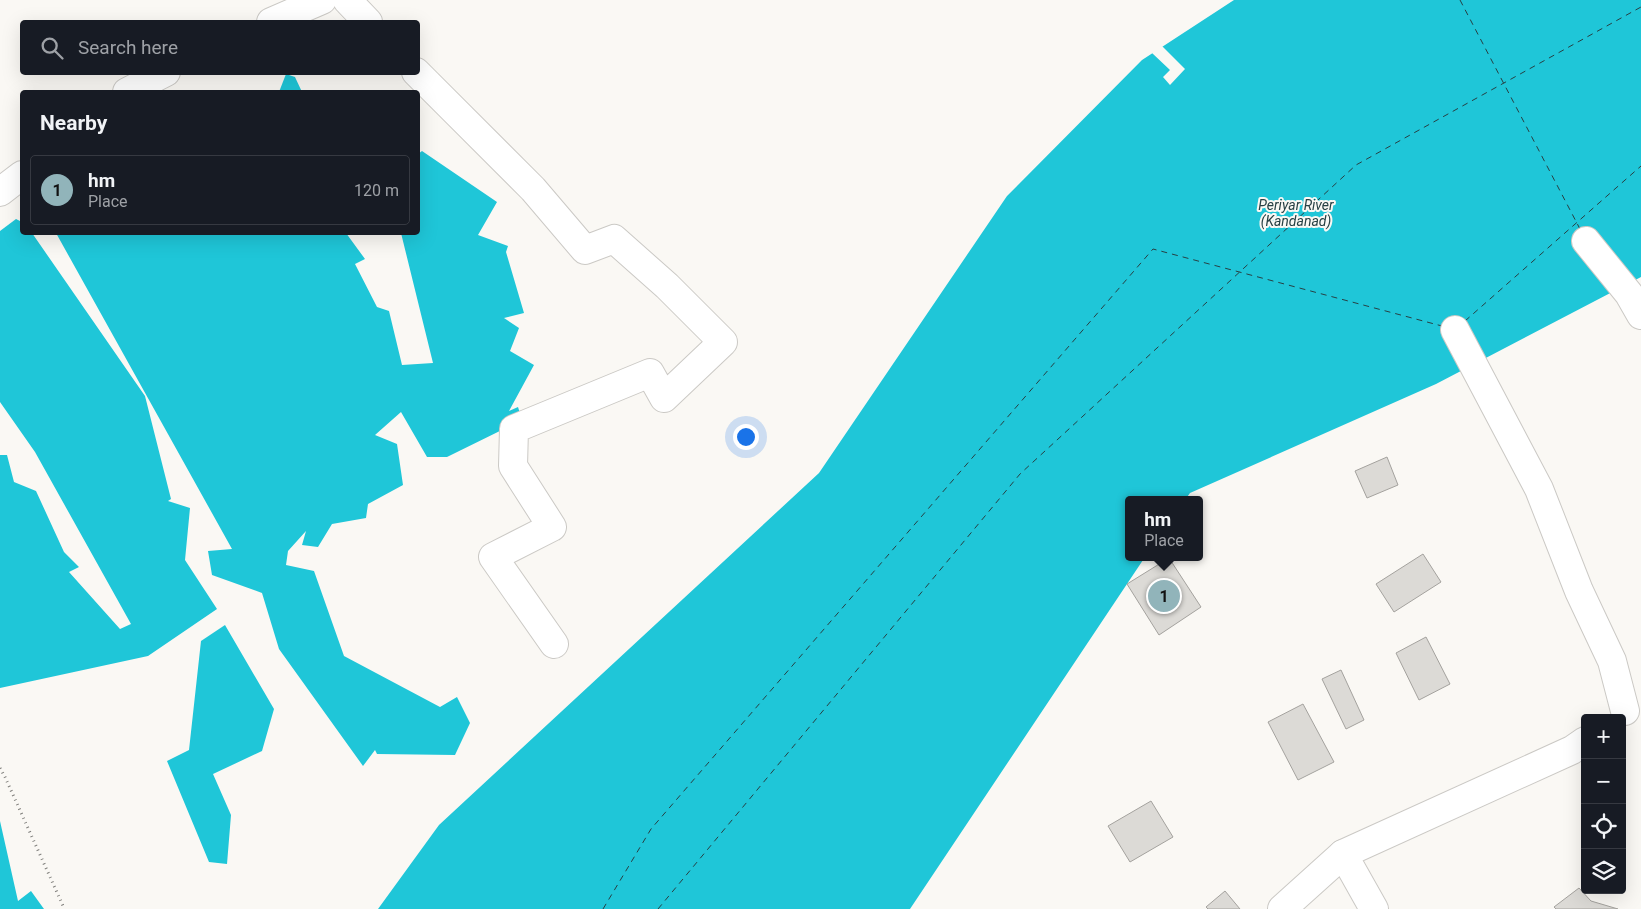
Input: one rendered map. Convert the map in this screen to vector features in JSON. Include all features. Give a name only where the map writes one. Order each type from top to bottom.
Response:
[{"type":"street","points":[[276,20],[322,0]]},
{"type":"street","points":[[347,0],[366,20]]},
{"type":"street","points":[[131,90],[160,75]]},
{"type":"street","points":[[419,75],[533,189],[585,250],[614,239],[667,286],[723,342],[664,398],[650,373],[514,429],[513,466],[552,527],[493,557],[554,644]]},
{"type":"street","points":[[0,192],[20,177]]},
{"type":"street","points":[[1586,241],[1629,294],[1641,316]]},
{"type":"street","points":[[1456,330],[1539,489],[1579,591],[1612,661],[1628,710]]},
{"type":"street","points":[[1282,909],[1343,854],[1572,750],[1581,744]]},
{"type":"street","points":[[1343,854],[1374,909]]},
{"type":"path","points":[[0,768],[64,908]]},
{"type":"water","name":"Periyar River (Kandanad)","points":[[1234,0],[1641,0],[1641,277],[1436,384],[1190,493],[1188,496],[1125,496],[1125,561],[1142,561],[910,909],[378,909],[439,825],[819,473],[1007,196],[1142,60]]},
{"type":"water","points":[[286,75],[289,75],[295,77],[301,90],[280,90]]},
{"type":"water","points":[[422,151],[497,202],[478,235],[508,246],[506,252],[524,313],[504,318],[519,328],[510,351],[534,365],[509,411],[518,407],[522,420],[447,457],[427,457],[401,412],[375,435],[397,444],[403,485],[368,504],[366,518],[332,524],[318,547],[302,545],[306,531],[288,551],[286,565],[314,571],[344,656],[440,707],[457,697],[470,723],[455,755],[377,754],[375,750],[363,766],[279,649],[262,593],[212,575],[208,551],[232,549],[57,235],[347,235],[365,259],[355,264],[377,307],[389,311],[402,365],[433,363],[401,235],[420,235],[420,152]]},
{"type":"water","points":[[16,219],[20,221],[20,235],[33,235],[145,396],[171,499],[168,501],[190,508],[185,560],[217,609],[148,656],[0,688],[0,455],[7,455],[14,482],[36,491],[64,552],[79,567],[69,572],[120,629],[131,624],[35,452],[0,402],[0,231]]},
{"type":"water","points":[[225,625],[274,709],[262,751],[213,774],[231,815],[227,864],[209,862],[167,761],[189,750],[201,641]]},
{"type":"water","points":[[0,821],[18,901],[31,891],[44,909],[0,909]]},
{"type":"pier","points":[[1161,45],[1185,69],[1170,85],[1163,77],[1170,70],[1152,53]]},
{"type":"building","points":[[1387,457],[1398,485],[1367,498],[1355,471]]},
{"type":"building","points":[[1423,554],[1441,582],[1394,612],[1376,584]]},
{"type":"building","points":[[1164,561],[1171,561],[1201,607],[1159,635],[1127,584]]},
{"type":"building","points":[[1426,637],[1450,684],[1419,700],[1396,653]]},
{"type":"building","points":[[1341,670],[1364,720],[1346,729],[1322,679]]},
{"type":"building","points":[[1303,704],[1334,762],[1298,780],[1268,722]]},
{"type":"building","points":[[1151,801],[1173,837],[1130,862],[1108,826]]},
{"type":"building","points":[[1579,888],[1581,894],[1585,894],[1591,901],[1618,909],[1556,909],[1554,907]]},
{"type":"building","points":[[1225,891],[1240,909],[1208,909],[1206,907]]},
{"type":"ferry route","points":[[1460,0],[1580,229]]},
{"type":"ferry route","points":[[658,909],[1020,474],[1356,165],[1641,7]]},
{"type":"ferry route","points":[[1465,321],[1641,166]]},
{"type":"ferry route","points":[[603,909],[651,829],[1153,249],[1442,326]]},
{"type":"place","name":"hm","points":[[1164,596]]}]
